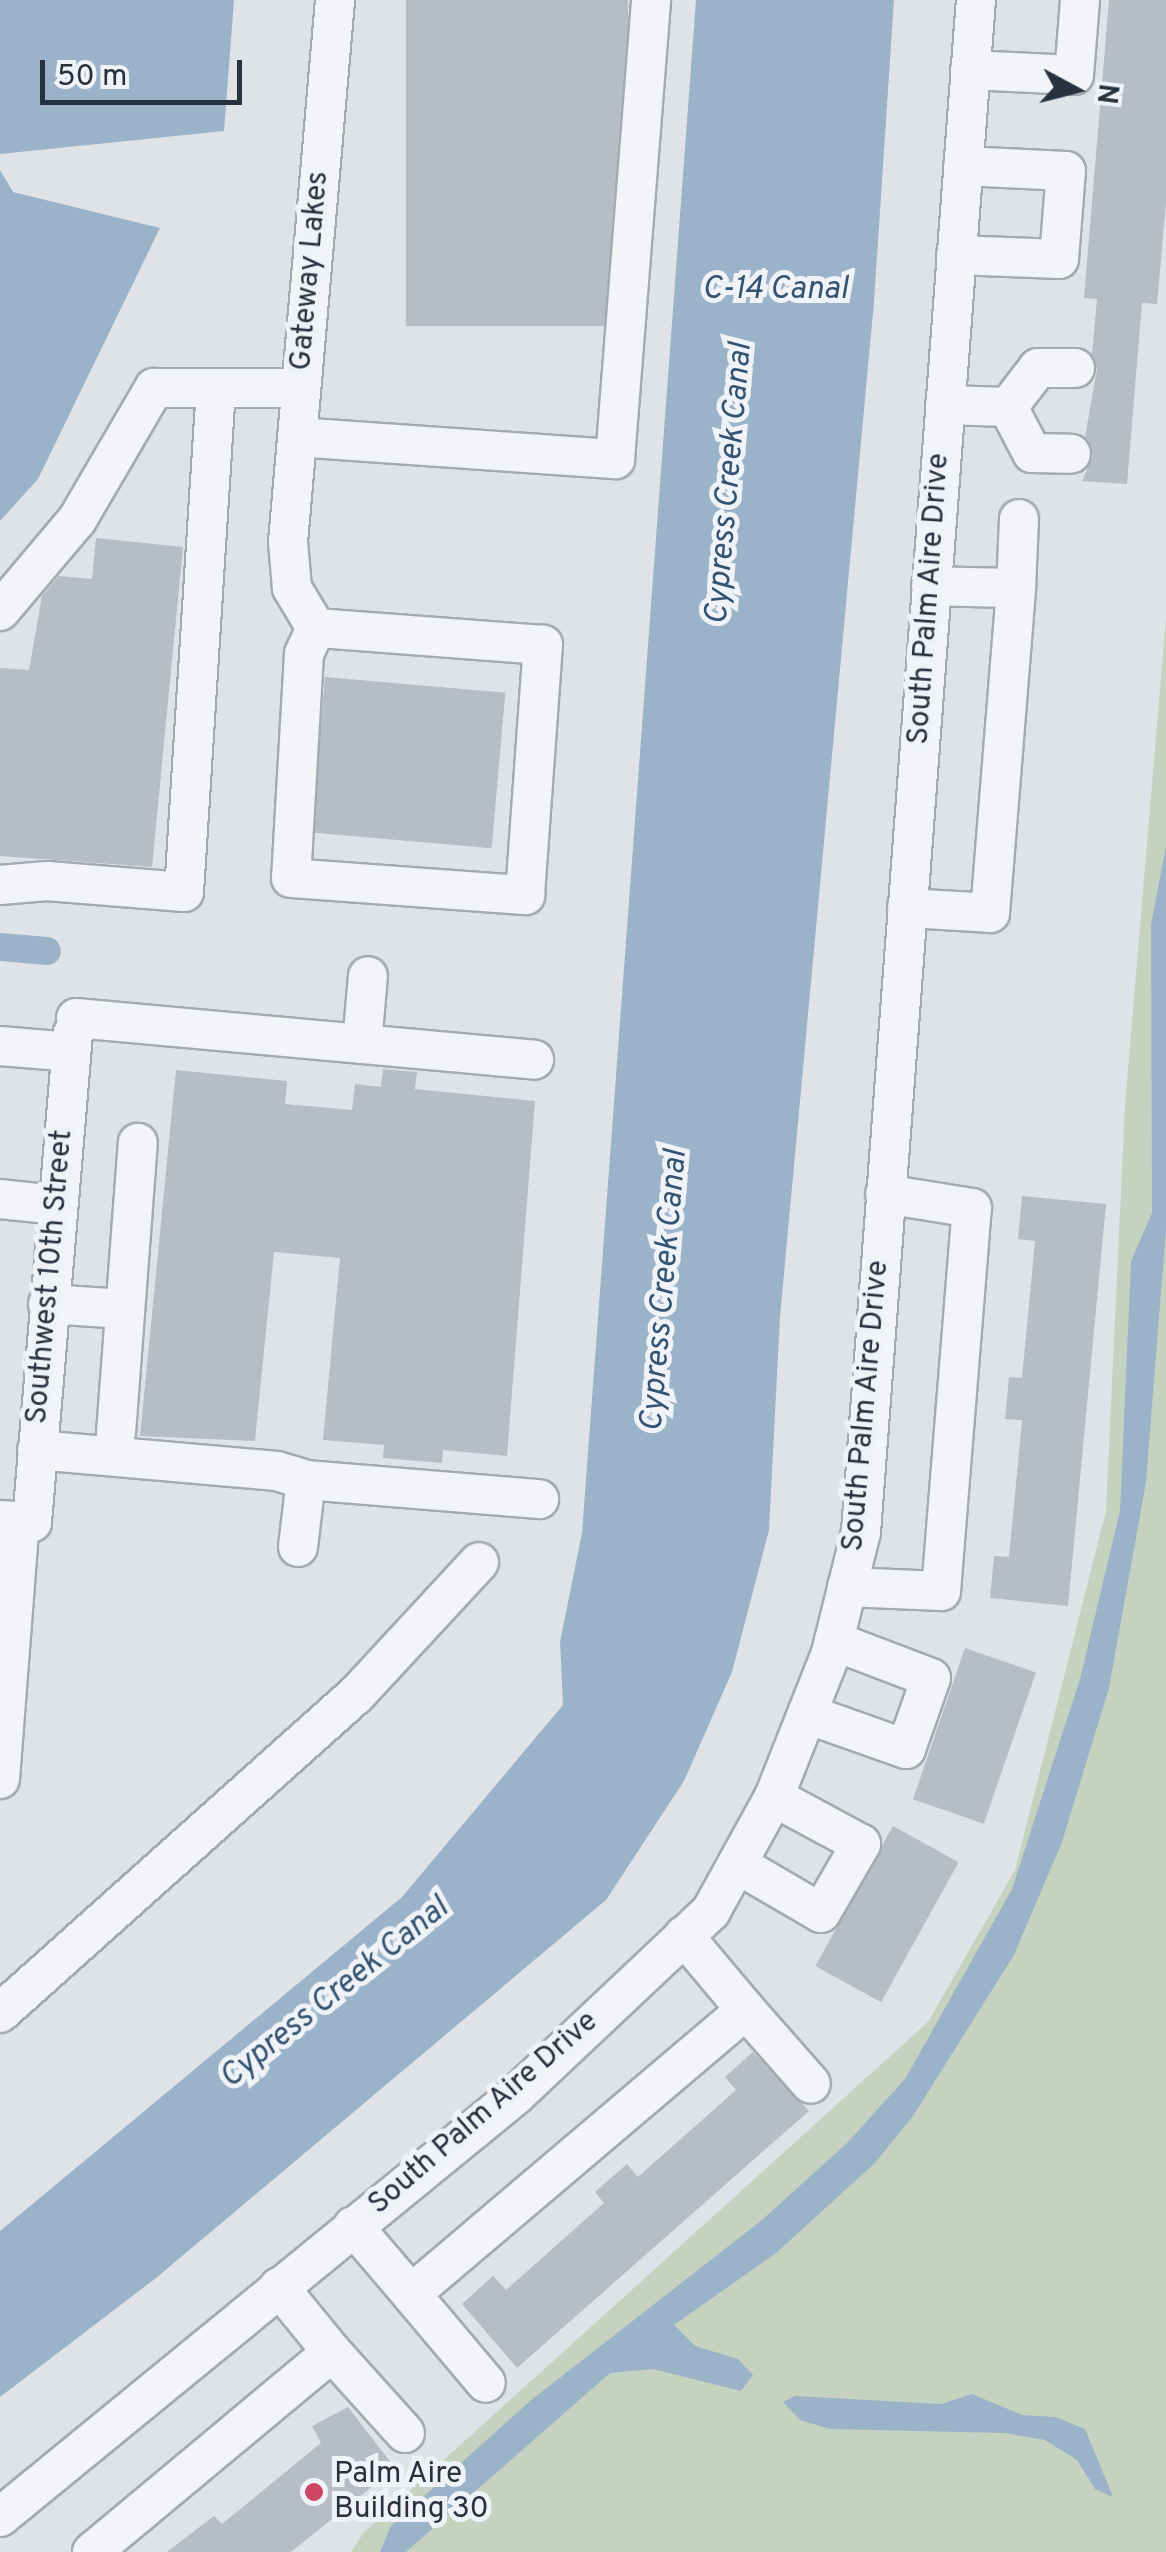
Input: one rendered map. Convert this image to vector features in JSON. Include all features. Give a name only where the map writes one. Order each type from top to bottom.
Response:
[{"type":"street","name":"Gateway Lakes","points":[[316,628],[292,588],[288,542],[334,0]]},
{"type":"street","points":[[297,437],[614,459],[651,0]]},
{"type":"street","name":"South Palm Aire Drive","points":[[0,2517],[516,2094],[711,1911],[774,1796],[807,1714],[834,1642],[861,1532],[976,0]]},
{"type":"street","points":[[970,70],[1074,75],[1080,0]]},
{"type":"street","points":[[956,255],[1059,259],[1066,170],[963,166]]},
{"type":"street","points":[[1008,407],[1038,368],[1075,368]]},
{"type":"street","points":[[0,611],[77,520],[154,388],[301,388]]},
{"type":"street","points":[[0,886],[47,882],[184,892],[216,388]]},
{"type":"street","points":[[945,405],[1008,407]]},
{"type":"street","points":[[1008,407],[1032,452],[1071,454]]},
{"type":"street","points":[[907,908],[990,913],[1019,519]]},
{"type":"street","points":[[931,586],[1016,588]]},
{"type":"street","points":[[316,628],[542,645],[525,896],[291,878],[304,654],[316,628]]},
{"type":"street","points":[[362,1044],[368,976]]},
{"type":"street","points":[[0,1046],[73,1035],[362,1044],[534,1060]]},
{"type":"street","name":"Southwest 10th Street","points":[[0,1779],[17,1521],[37,1450],[73,1035]]},
{"type":"street","points":[[116,1433],[138,1143]]},
{"type":"street","points":[[848,1587],[941,1592],[972,1208],[885,1194]]},
{"type":"street","points":[[0,1200],[57,1206]]},
{"type":"street","points":[[48,1304],[124,1309]]},
{"type":"street","points":[[37,1450],[277,1471],[306,1480],[539,1499]]},
{"type":"street","points":[[298,1547],[306,1480]]},
{"type":"street","points":[[0,2012],[356,1695],[479,1562]]},
{"type":"street","points":[[807,1714],[906,1749],[931,1678],[834,1642]]},
{"type":"street","points":[[737,1864],[821,1913],[860,1844],[774,1796]]},
{"type":"street","points":[[684,1936],[811,2084]]},
{"type":"street","points":[[411,2294],[746,2010]]},
{"type":"street","points":[[353,2226],[486,2384]]},
{"type":"street","points":[[279,2287],[405,2433]]},
{"type":"street","points":[[92,2552],[332,2352]]},
{"type":"green space","points":[[1166,618],[1166,2552],[351,2552],[364,2532],[928,2022],[1015,1870],[1106,1511],[1125,1105]]},
{"type":"water","points":[[0,0],[234,0],[224,131],[0,154]]},
{"type":"water","name":"C-14 Canal","points":[[696,0],[894,0],[874,302],[780,1317],[769,1530],[732,1672],[684,1781],[606,1900],[156,2278],[0,2397],[0,2231],[402,1897],[563,1705],[560,1642],[582,1533]]},
{"type":"water","points":[[0,170],[13,192],[160,228],[38,479],[0,521]]},
{"type":"water","points":[[1166,846],[1166,1229],[1146,1482],[1109,1688],[1062,1842],[1014,1955],[913,2116],[875,2163],[776,2253],[674,2325],[695,2346],[738,2359],[753,2375],[741,2391],[653,2369],[610,2373],[406,2552],[380,2552],[391,2526],[530,2401],[762,2220],[847,2143],[905,2079],[1012,1889],[1080,1679],[1120,1511],[1131,1261],[1152,1213],[1151,924]]},
{"type":"water","points":[[972,2394],[1022,2415],[1055,2417],[1085,2429],[1113,2497],[1095,2489],[1077,2460],[1045,2440],[1005,2433],[830,2429],[800,2420],[783,2402],[795,2396],[941,2404]]},
{"type":"building","points":[[406,0],[628,0],[628,326],[406,326]]},
{"type":"building","points":[[1109,0],[1166,0],[1166,204],[1157,304],[1142,303],[1127,484],[1082,481],[1093,456],[1085,437],[1097,369],[1092,354],[1097,299],[1084,298]]},
{"type":"building","points":[[96,538],[183,547],[152,867],[0,856],[0,668],[29,670],[42,596],[59,576],[92,579]]},
{"type":"building","points":[[325,677],[505,693],[492,848],[311,832]]},
{"type":"building","points":[[383,1069],[417,1072],[415,1089],[535,1101],[507,1456],[443,1450],[442,1463],[383,1458],[384,1445],[323,1440],[340,1258],[274,1252],[255,1441],[140,1436],[176,1070],[287,1081],[285,1104],[352,1110],[355,1084],[381,1087]]},
{"type":"building","points":[[1022,1196],[1106,1204],[1068,1606],[990,1598],[994,1556],[1009,1557],[1022,1420],[1005,1419],[1009,1377],[1022,1378],[1035,1241],[1018,1239]]},
{"type":"building","points":[[965,1648],[1036,1672],[984,1824],[913,1799]]},
{"type":"building","points":[[893,1826],[959,1862],[881,2002],[815,1966]]},
{"type":"building","points":[[753,2052],[809,2111],[517,2368],[462,2304],[493,2276],[506,2290],[604,2203],[595,2192],[627,2164],[638,2177],[736,2090],[725,2077]]},
{"type":"building","name":"Palm Aire Building 30","points":[[348,2407],[395,2468],[291,2552],[167,2552],[214,2516],[222,2524],[321,2443],[312,2426]]},
{"type":"waterway","points":[[0,947],[47,951]]},
{"type":"place","name":"Palm Aire Building 30","points":[[314,2492]]},
{"type":"water label","name":"Cypress Creek Canal","points":[[730,484]]},
{"type":"water label","name":"Cypress Creek Canal","points":[[665,1291]]},
{"type":"water label","name":"Cypress Creek Canal","points":[[335,1994]]}]
